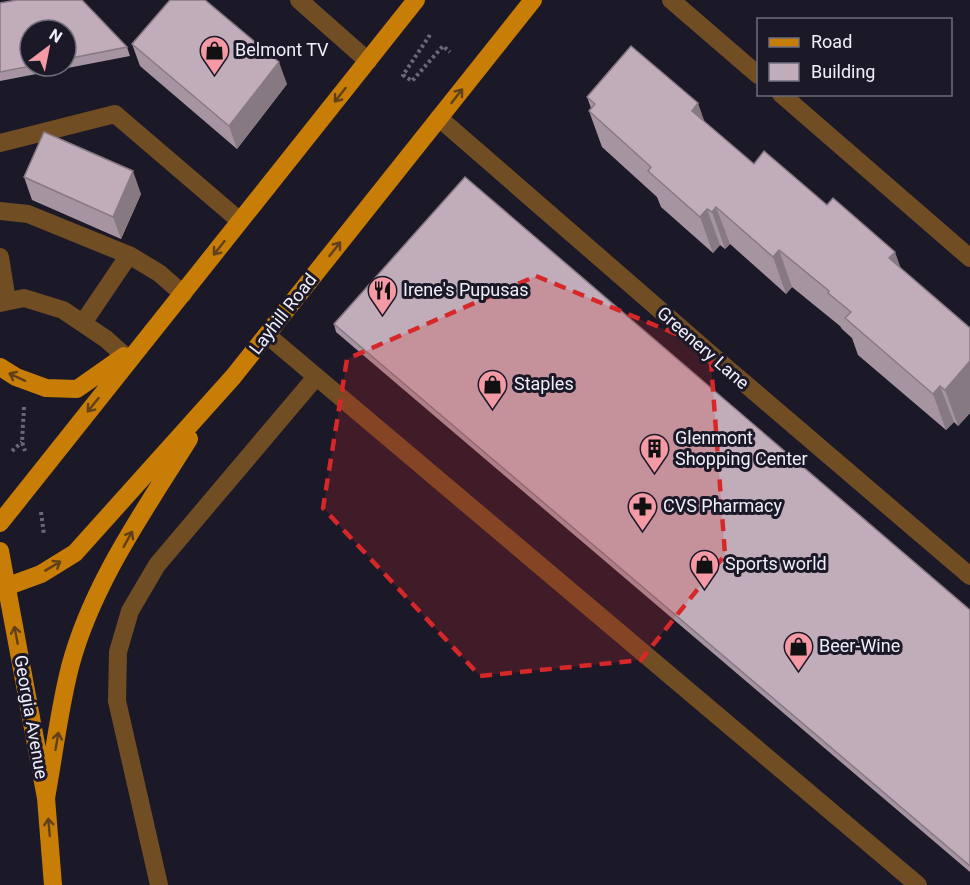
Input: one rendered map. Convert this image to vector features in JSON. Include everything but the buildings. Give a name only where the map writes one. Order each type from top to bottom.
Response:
[{"type":"main road","points":[[0,523],[416,0]]},
{"type":"main road","name":"Layhill Road","points":[[4,589],[40,574],[75,553],[215,398],[533,0]]},
{"type":"main road","points":[[0,367],[16,377],[46,388],[77,389],[143,343]]},
{"type":"main road","points":[[46,798],[70,667],[97,594],[139,518],[215,398]]},
{"type":"main road","name":"Georgia Avenue","points":[[0,551],[4,589],[46,798],[53,885]]},
{"type":"street","points":[[299,0],[368,61]]},
{"type":"street","points":[[671,0],[757,73]]},
{"type":"street","points":[[783,96],[970,258]]},
{"type":"street","points":[[0,143],[115,114],[240,221]]},
{"type":"street","name":"Greenery Lane","points":[[438,118],[737,378],[970,576]]},
{"type":"street","points":[[0,210],[28,214],[129,255],[159,273],[183,294]]},
{"type":"street","points":[[83,323],[129,255]]},
{"type":"street","points":[[0,257],[3,302],[24,297],[63,310],[106,339],[124,356]]},
{"type":"street","points":[[267,335],[918,885]]},
{"type":"street","points":[[159,885],[117,701],[118,652],[130,612],[157,565],[316,377]]},
{"type":"path","points":[[430,35],[403,75],[412,81],[443,46],[450,52]]},
{"type":"path","points":[[24,407],[22,442],[28,461]]},
{"type":"path","points":[[12,451],[22,442]]},
{"type":"path","points":[[40,508],[44,535]]},
{"type":"highlighted area","points":[[536,276],[710,348],[725,555],[641,660],[480,676],[323,508],[347,359]]},
{"type":"place","name":"Belmont TV","points":[[214,76]]},
{"type":"place","name":"Irene's Pupusas","points":[[382,316]]},
{"type":"place","name":"Staples","points":[[493,410]]},
{"type":"place","name":"Glenmont Shopping Center","points":[[654,474]]},
{"type":"place","name":"CVS Pharmacy","points":[[642,532]]},
{"type":"place","name":"Sports world","points":[[704,590]]},
{"type":"place","name":"Beer-Wine","points":[[798,672]]}]
